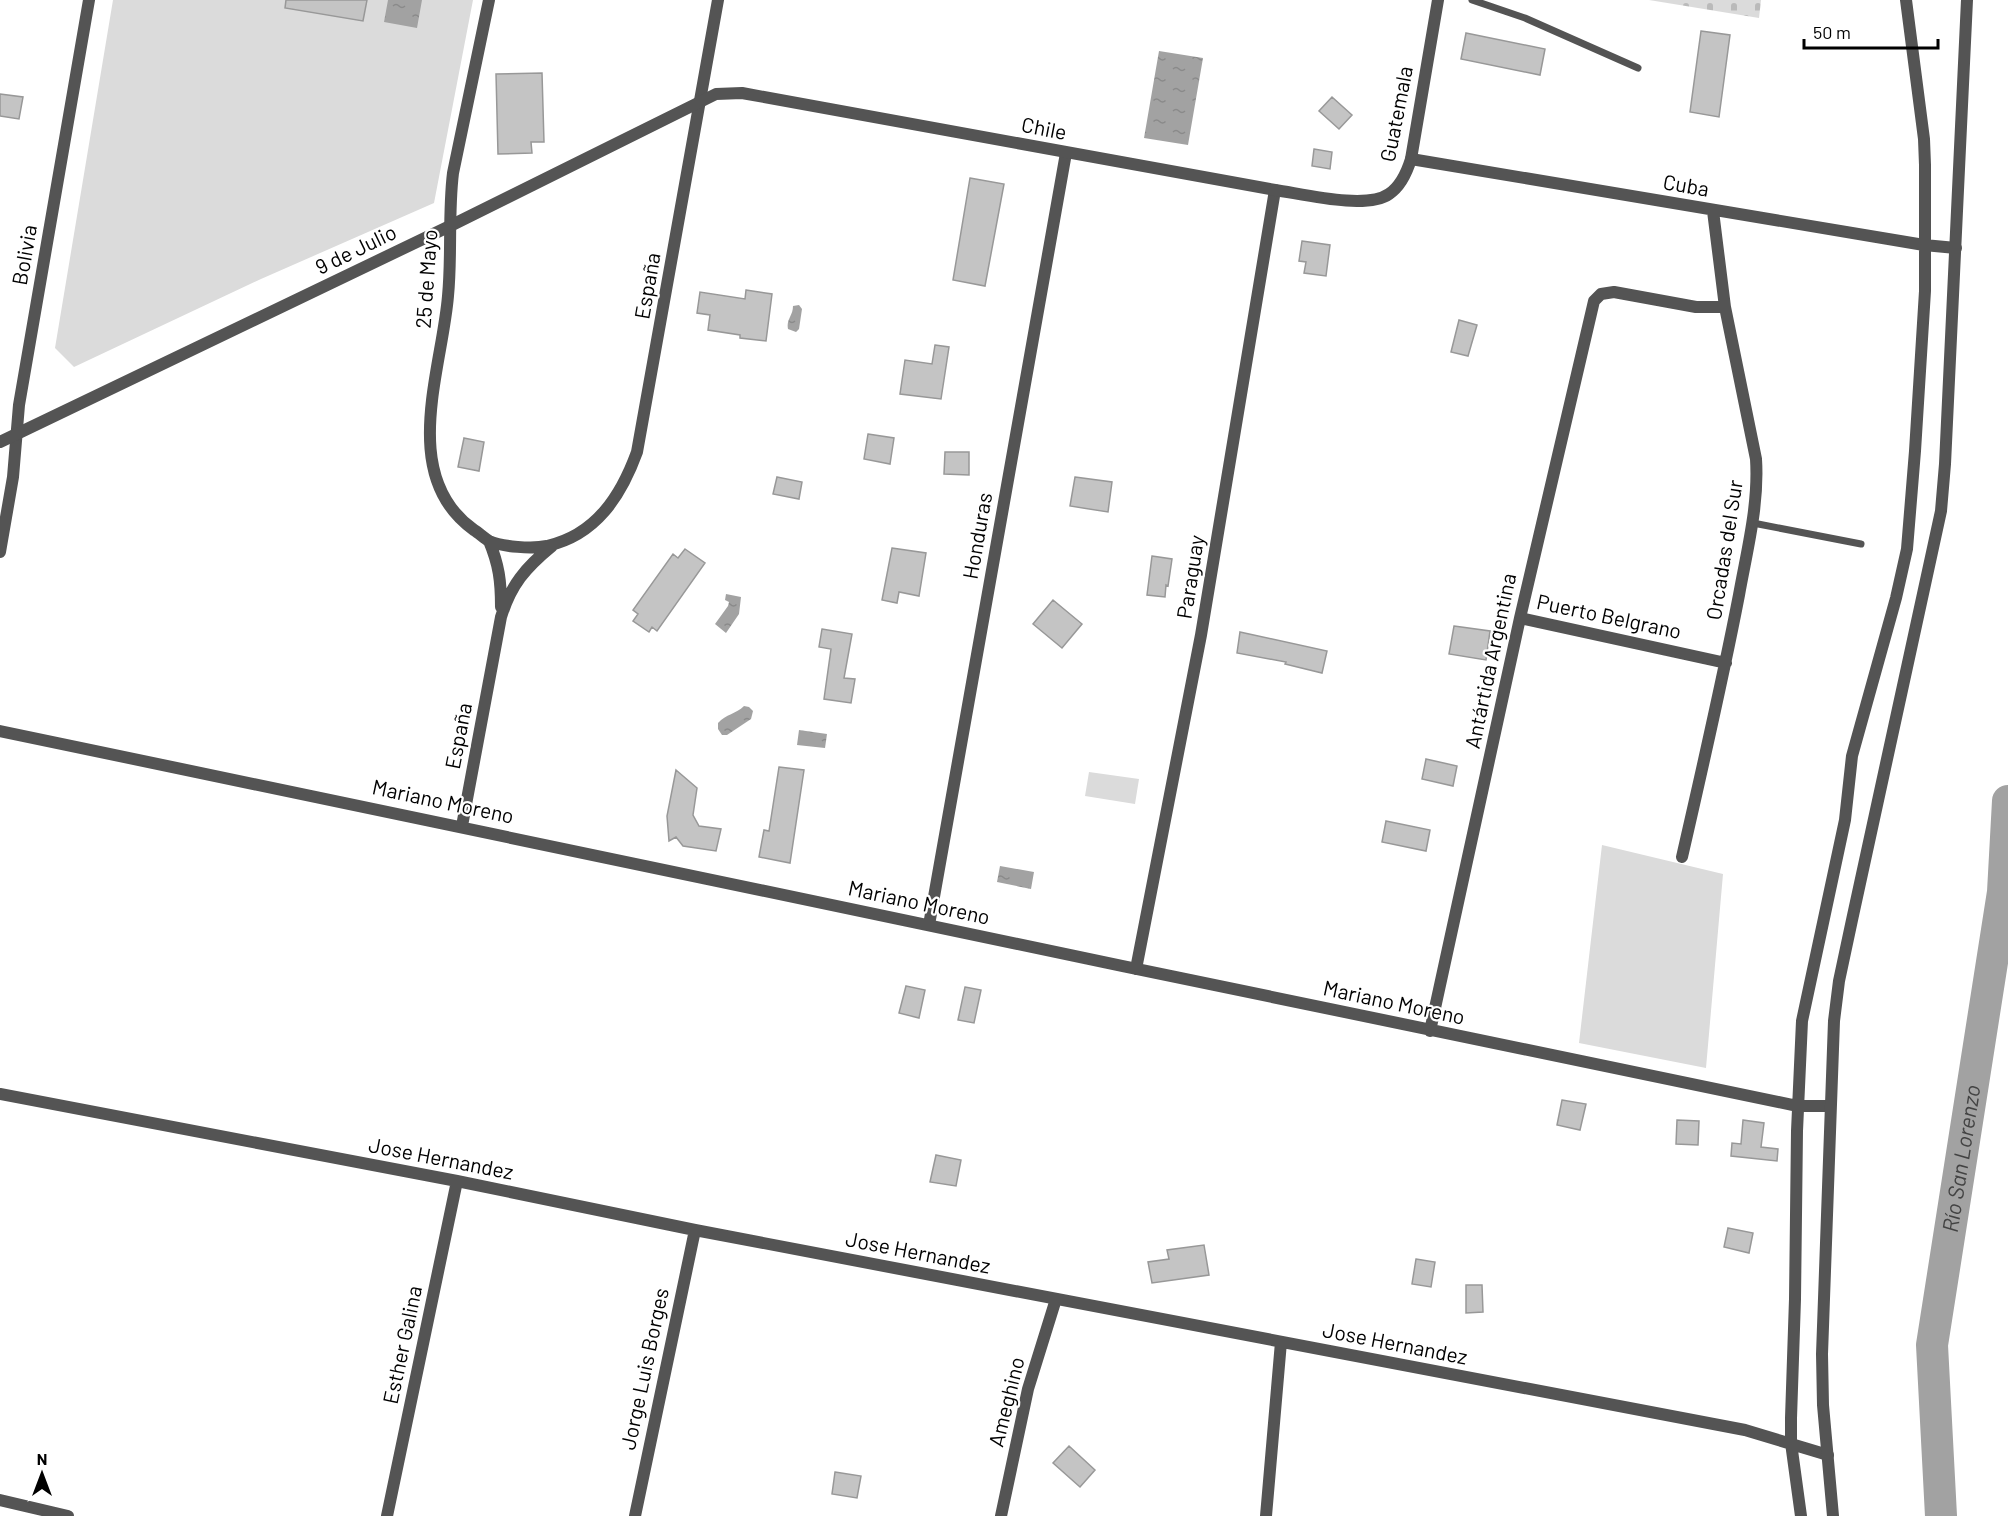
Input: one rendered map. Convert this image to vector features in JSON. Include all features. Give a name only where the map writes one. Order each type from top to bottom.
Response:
[{"type":"street","name":"Bolivia","points":[[0,552],[13,477],[19,405],[89,0]]},
{"type":"street","name":"25 de Mayo","points":[[489,0],[450,193],[451,262],[446,319],[430,408],[431,459],[445,500],[453,512],[489,541]]},
{"type":"street","name":"España","points":[[462,826],[501,617],[507,596],[517,580],[534,561],[555,544],[590,527],[603,515],[629,474],[637,452],[718,0]]},
{"type":"street","name":"Guatemala","points":[[1353,201],[1387,196],[1401,182],[1411,159],[1438,0]]},
{"type":"street","points":[[1801,1516],[1791,1443],[1796,1299],[1798,1106],[1802,1022],[1845,820],[1852,756],[1896,598],[1907,549],[1915,461],[1924,303],[1924,139],[1906,0]]},
{"type":"street","points":[[1833,1516],[1823,1405],[1822,1354],[1834,1021],[1839,981],[1941,511],[1967,0]]},
{"type":"street","name":"9 de Julio","points":[[0,442],[450,226],[700,101],[716,94],[729,92]]},
{"type":"street","name":"Chile","points":[[729,92],[1275,190],[1353,201]]},
{"type":"street","name":"Honduras","points":[[929,925],[1066,153]]},
{"type":"street","name":"Cuba","points":[[1411,159],[1713,211],[1924,245],[1956,248]]},
{"type":"street","name":"Paraguay","points":[[1136,969],[1201,635],[1275,190]]},
{"type":"street","name":"Orcadas del Sur","points":[[1682,857],[1726,663],[1753,523],[1757,476],[1756,459],[1725,307],[1713,211]]},
{"type":"street","name":"Antártida Argentina","points":[[1430,1031],[1520,618],[1594,301],[1601,294],[1614,292],[1696,308],[1725,307]]},
{"type":"street","name":"España","points":[[489,541],[518,547],[555,544]]},
{"type":"street","name":"España","points":[[489,541],[497,559],[501,579],[501,617]]},
{"type":"street","name":"Puerto Belgrano","points":[[1520,618],[1726,663]]},
{"type":"street","name":"Mariano Moreno","points":[[0,731],[462,826],[1430,1031],[1798,1106],[1830,1106]]},
{"type":"street","name":"Jose Hernandez","points":[[0,1094],[457,1181],[694,1230],[1745,1430],[1828,1455]]},
{"type":"street","name":"Esther Galina","points":[[387,1516],[457,1181]]},
{"type":"street","name":"Jorge Luis Borges","points":[[635,1516],[694,1230]]},
{"type":"street","name":"Ameghino","points":[[1001,1516],[1028,1389],[1056,1299]]},
{"type":"street","points":[[1266,1516],[1281,1342]]},
{"type":"street","points":[[0,1500],[68,1516]]},
{"type":"lane","points":[[1472,0],[1525,18],[1638,68]]},
{"type":"lane","points":[[1753,523],[1861,544]]},
{"type":"green space","points":[[113,0],[473,0],[434,203],[261,279],[74,367],[55,348]]},
{"type":"green space","points":[[1649,0],[1761,0],[1759,18]]},
{"type":"green space","points":[[1089,772],[1139,779],[1135,804],[1085,796]]},
{"type":"green space","points":[[1602,845],[1723,874],[1706,1068],[1579,1043]]},
{"type":"water","points":[[388,0],[422,0],[417,28],[384,22]]},
{"type":"water","points":[[1159,51],[1203,58],[1188,145],[1144,138]]},
{"type":"water","points":[[799,305],[802,309],[799,329],[796,332],[788,329],[788,323],[793,306]]},
{"type":"water","points":[[726,594],[741,597],[739,614],[726,633],[715,624],[728,606],[729,602],[725,600]]},
{"type":"water","points":[[744,706],[753,711],[751,719],[727,735],[722,735],[718,729],[718,723]]},
{"type":"water","points":[[799,730],[827,734],[825,748],[797,745]]},
{"type":"water","points":[[1000,866],[1034,872],[1031,889],[997,882]]},
{"type":"building","points":[[286,0],[367,0],[363,21],[285,8]]},
{"type":"building","points":[[1701,31],[1730,35],[1719,117],[1690,112]]},
{"type":"building","points":[[1466,33],[1545,49],[1540,75],[1461,59]]},
{"type":"building","points":[[542,73],[544,142],[531,142],[532,153],[498,154],[496,74]]},
{"type":"building","points":[[0,94],[23,97],[19,119],[0,116]]},
{"type":"building","points":[[1332,97],[1352,115],[1339,129],[1319,111]]},
{"type":"building","points":[[1314,149],[1332,152],[1330,169],[1312,166]]},
{"type":"building","points":[[970,178],[1004,184],[985,286],[953,280]]},
{"type":"building","points":[[1302,241],[1330,245],[1326,276],[1304,273],[1306,262],[1299,261]]},
{"type":"building","points":[[746,290],[772,294],[766,341],[740,338],[740,335],[708,330],[710,315],[697,313],[700,292],[745,299]]},
{"type":"building","points":[[1459,320],[1477,325],[1468,356],[1451,352]]},
{"type":"building","points":[[935,345],[949,347],[941,399],[900,394],[905,360],[932,364]]},
{"type":"building","points":[[868,434],[894,438],[890,464],[864,459]]},
{"type":"building","points":[[464,438],[484,442],[479,471],[458,467]]},
{"type":"building","points":[[945,452],[969,452],[969,475],[944,474]]},
{"type":"building","points":[[777,477],[802,482],[799,499],[773,494]]},
{"type":"building","points":[[1075,477],[1112,482],[1108,512],[1070,506]]},
{"type":"building","points":[[892,548],[926,553],[919,596],[899,592],[897,603],[882,600]]},
{"type":"building","points":[[685,549],[705,563],[657,631],[652,627],[649,632],[633,621],[638,614],[633,610],[673,554],[678,558]]},
{"type":"building","points":[[1152,556],[1172,559],[1165,597],[1147,595]]},
{"type":"building","points":[[1053,600],[1082,624],[1062,648],[1033,624]]},
{"type":"building","points":[[1454,626],[1490,631],[1486,660],[1449,654]]},
{"type":"building","points":[[822,629],[852,634],[844,678],[855,679],[851,703],[824,699],[831,649],[819,647]]},
{"type":"building","points":[[1240,632],[1327,651],[1322,673],[1285,664],[1286,662],[1237,653]]},
{"type":"building","points":[[1426,759],[1457,766],[1453,786],[1422,779]]},
{"type":"building","points":[[779,767],[804,770],[790,863],[759,857],[764,830],[769,831]]},
{"type":"building","points":[[676,770],[697,788],[693,815],[699,826],[721,829],[716,851],[683,846],[676,837],[669,841],[667,816]]},
{"type":"building","points":[[1386,821],[1430,830],[1426,851],[1382,842]]},
{"type":"building","points":[[906,986],[925,990],[919,1018],[899,1013]]},
{"type":"building","points":[[965,987],[981,990],[974,1023],[958,1020]]},
{"type":"building","points":[[1562,1100],[1586,1104],[1580,1130],[1557,1125]]},
{"type":"building","points":[[1677,1120],[1699,1121],[1698,1145],[1676,1144]]},
{"type":"building","points":[[1743,1120],[1764,1123],[1761,1147],[1778,1149],[1777,1161],[1731,1156],[1732,1143],[1741,1144]]},
{"type":"building","points":[[936,1155],[961,1160],[956,1186],[930,1182]]},
{"type":"building","points":[[1728,1228],[1753,1233],[1749,1253],[1724,1247]]},
{"type":"building","points":[[1204,1245],[1209,1275],[1152,1283],[1148,1262],[1169,1259],[1167,1250]]},
{"type":"building","points":[[1416,1259],[1435,1262],[1431,1287],[1412,1284]]},
{"type":"building","points":[[1466,1285],[1482,1285],[1483,1312],[1466,1313]]},
{"type":"building","points":[[1069,1446],[1095,1470],[1080,1487],[1053,1463]]},
{"type":"building","points":[[835,1472],[861,1476],[857,1498],[832,1494]]},
{"type":"waterway","name":"Río San Lorenzo","points":[[1941,1516],[1932,1345],[2003,892],[2008,801]]}]
